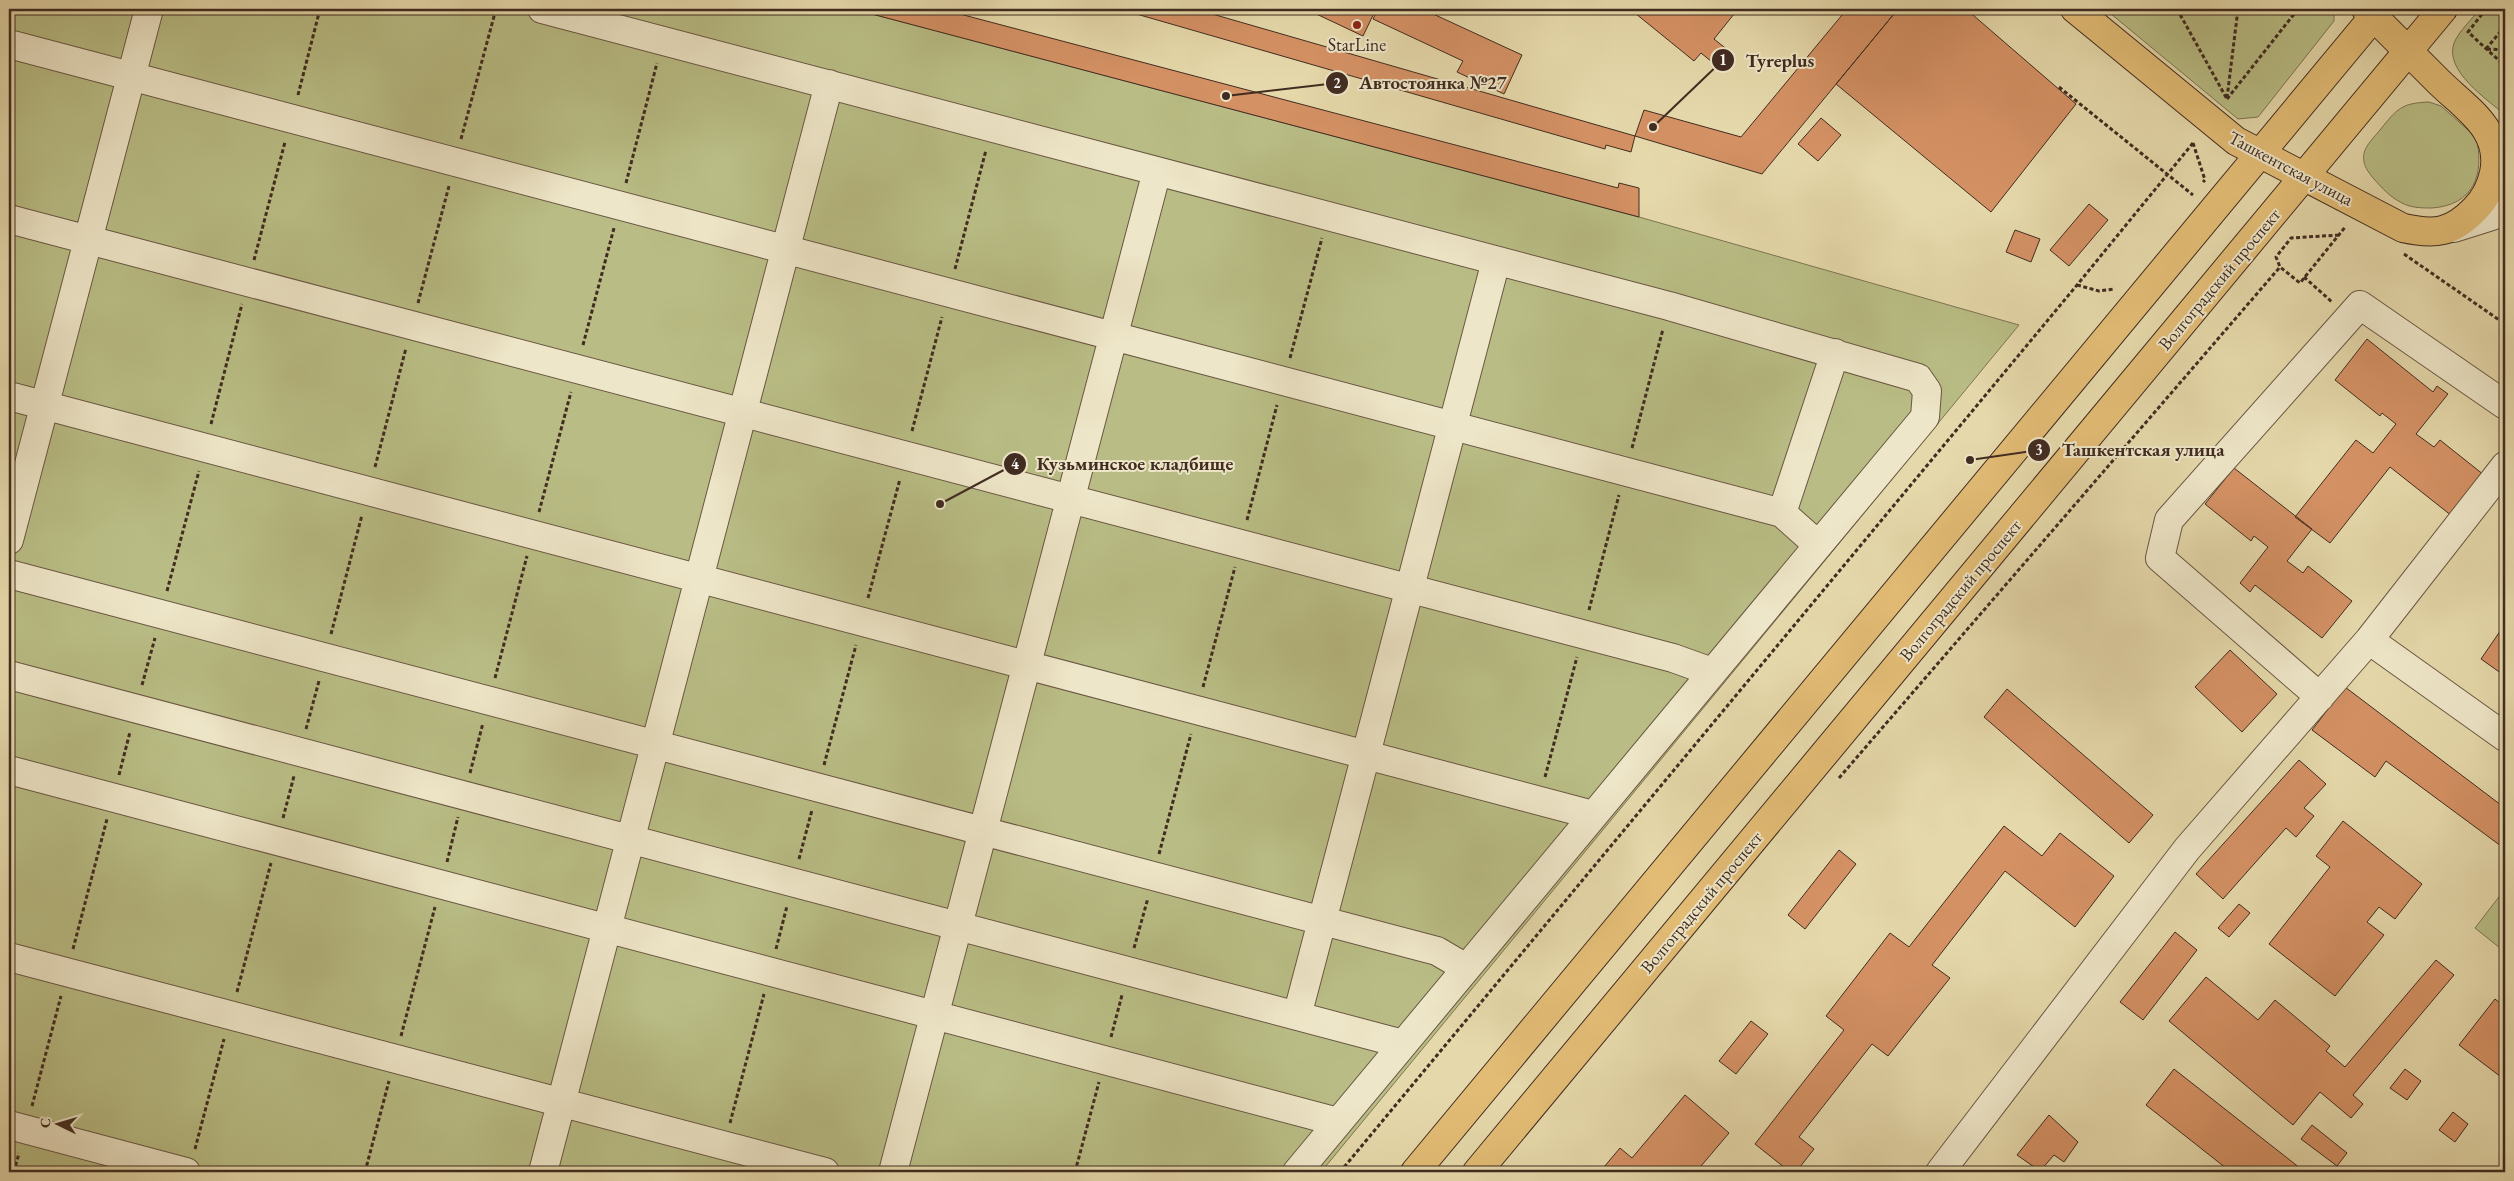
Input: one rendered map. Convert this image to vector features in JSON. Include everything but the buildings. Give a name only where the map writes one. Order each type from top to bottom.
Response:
[{"type":"main road","name":"Ташкентская улица","points":[[2075,9],[2223,132],[2260,154],[2403,228],[2421,232],[2437,232],[2454,228]]},
{"type":"main road","name":"Волгоградский проспект","points":[[1477,1172],[2443,9]]},
{"type":"main road","points":[[1415,1172],[2260,154],[2373,11],[2408,51],[2476,115],[2488,129],[2493,141],[2496,166],[2488,192],[2481,202],[2454,228]]},
{"type":"street","points":[[9,540],[149,9]]},
{"type":"street","points":[[542,9],[1669,306],[1918,378],[1927,391],[1925,417],[1297,1172]]},
{"type":"street","points":[[9,44],[1782,512],[1818,545]]},
{"type":"street","points":[[542,1172],[829,84]]},
{"type":"street","points":[[2476,115],[2505,141]]},
{"type":"street","points":[[894,1172],[1157,171]]},
{"type":"street","name":"Ташкентская улица","points":[[2454,228],[2492,216],[2505,209]]},
{"type":"street","points":[[9,219],[1583,634],[1673,658],[1712,672]]},
{"type":"street","points":[[1296,1016],[1496,260]]},
{"type":"street","points":[[2320,697],[2160,558],[2169,520],[2360,305],[2505,405]]},
{"type":"street","points":[[1782,512],[1836,354]]},
{"type":"street","points":[[9,396],[1593,815]]},
{"type":"street","points":[[1940,1172],[2187,849],[2369,640],[2505,466]]},
{"type":"street","points":[[9,574],[1437,951],[1466,968]]},
{"type":"street","points":[[2369,640],[2505,737]]},
{"type":"street","points":[[9,675],[1403,1044]]},
{"type":"street","points":[[9,770],[1338,1122]]},
{"type":"street","points":[[9,957],[825,1172]]},
{"type":"street","points":[[9,1126],[190,1163]]},
{"type":"path","points":[[190,1163],[231,1015],[496,9]]},
{"type":"path","points":[[2178,9],[2227,99]]},
{"type":"path","points":[[2227,99],[2238,9]]},
{"type":"path","points":[[2227,99],[2298,9]]},
{"type":"path","points":[[2486,9],[2468,32],[2505,66]]},
{"type":"path","points":[[2486,49],[2505,26]]},
{"type":"path","points":[[365,1172],[663,41]]},
{"type":"path","points":[[2486,49],[2505,50]]},
{"type":"path","points":[[2059,87],[2193,195]]},
{"type":"path","points":[[724,1146],[992,128]]},
{"type":"path","points":[[1340,1172],[2077,285],[2192,143],[2205,180],[2187,202]]},
{"type":"path","points":[[2339,235],[2291,238],[2276,257],[2280,267],[2300,283],[2349,223]]},
{"type":"path","points":[[2398,250],[2505,324]]},
{"type":"path","points":[[1833,785],[2280,267]]},
{"type":"path","points":[[2304,277],[2350,317]]},
{"type":"path","points":[[2077,285],[2106,292],[2119,286]]},
{"type":"path","points":[[1539,800],[1669,306]]},
{"type":"green space","points":[[9,9],[853,9],[1639,217],[2019,325],[1321,1172],[9,1172]]},
{"type":"green space","points":[[2105,9],[2334,9],[2334,21],[2258,117],[2238,119]]},
{"type":"green space","points":[[2480,9],[2505,9],[2505,115],[2469,84],[2455,64],[2454,43],[2462,30]]},
{"type":"green space","points":[[2429,102],[2441,106],[2476,137],[2479,163],[2477,175],[2467,194],[2458,201],[2446,206],[2432,208],[2409,206],[2394,198],[2374,179],[2364,161],[2366,148],[2396,112],[2412,104]]},
{"type":"green space","points":[[2505,889],[2505,952],[2475,928]]},
{"type":"place","name":"StarLine","points":[[1357,25]]},
{"type":"place","name":"Автостоянка №27","points":[[1226,96]]},
{"type":"place","name":"Tyreplus","points":[[1653,127]]},
{"type":"place","name":"Ташкентская улица","points":[[1970,460]]},
{"type":"place","name":"Кузьминское кладбище","points":[[940,504]]}]
